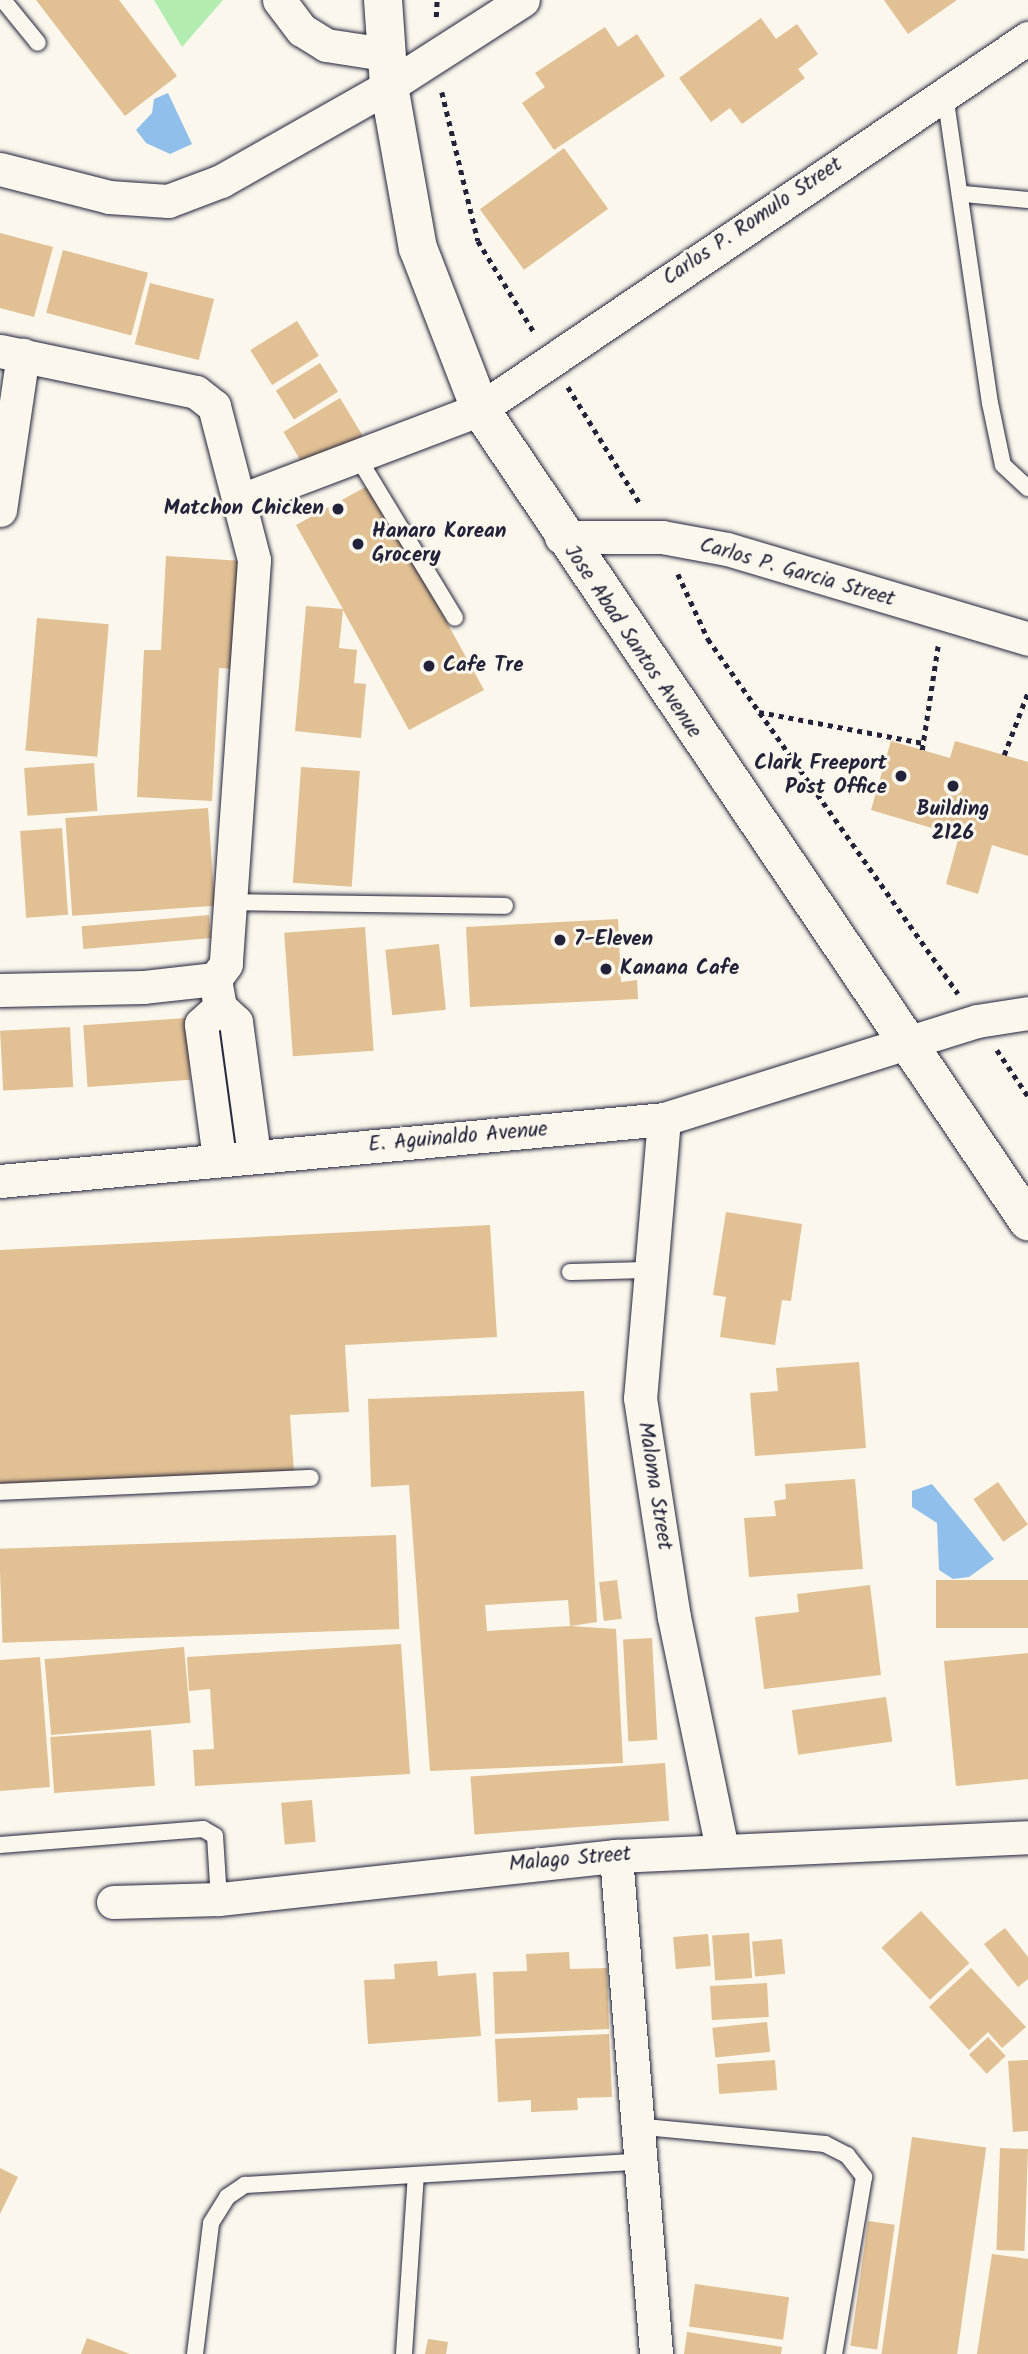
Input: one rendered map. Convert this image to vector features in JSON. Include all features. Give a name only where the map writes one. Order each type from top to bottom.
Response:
[{"type":"main road","name":"Jose Abad Santos Avenue","points":[[383,0],[387,70],[418,248],[480,409],[561,537],[1028,1221]]},
{"type":"street","points":[[279,0],[302,30],[326,45],[387,70]]},
{"type":"street","points":[[0,169],[109,197],[168,201],[221,181],[387,70],[523,0]]},
{"type":"street","name":"Carlos P. Romulo Street","points":[[241,500],[480,409],[1028,38]]},
{"type":"street","points":[[0,510],[11,353],[196,392],[214,406],[241,500],[254,560],[229,902],[230,944],[217,993],[201,1024],[219,1158]]},
{"type":"street","name":"Carlos P. Garcia Street","points":[[561,537],[662,537],[727,549],[1028,639]]},
{"type":"street","points":[[0,990],[217,993]]},
{"type":"street","points":[[217,993],[236,1022],[254,1156]]},
{"type":"street","name":"E. Aguinaldo Avenue","points":[[0,1181],[219,1158],[664,1119],[977,1021],[1028,1013]]},
{"type":"street","name":"Maloma Street","points":[[664,1119],[647,1270],[640,1398],[674,1617],[722,1849]]},
{"type":"street","name":"Malago Street","points":[[113,1902],[219,1899],[616,1856],[722,1849],[1028,1837]]},
{"type":"street","points":[[616,1856],[636,2162],[656,2354]]},
{"type":"lane","points":[[3,0],[38,43]]},
{"type":"lane","points":[[945,95],[964,194],[1003,465],[1028,488]]},
{"type":"lane","points":[[964,194],[1028,200]]},
{"type":"lane","points":[[357,456],[455,618]]},
{"type":"lane","points":[[229,902],[505,906]]},
{"type":"lane","points":[[570,1272],[647,1270]]},
{"type":"lane","points":[[0,1492],[311,1478]]},
{"type":"lane","points":[[0,1845],[203,1829],[215,1836],[219,1899]]},
{"type":"lane","points":[[634,2126],[825,2144],[847,2155],[864,2177],[834,2354]]},
{"type":"lane","points":[[195,2354],[211,2222],[227,2197],[245,2185],[636,2162]]},
{"type":"lane","points":[[404,2354],[416,2175]]},
{"type":"path","points":[[922,750],[943,614]]},
{"type":"path","points":[[1004,755],[1028,692]]},
{"type":"path","points":[[758,712],[923,743]]},
{"type":"green space","points":[[154,0],[223,0],[182,47]]},
{"type":"water","points":[[168,93],[192,144],[170,154],[146,143],[136,130],[152,113],[154,99]]},
{"type":"water","points":[[932,1484],[994,1559],[969,1577],[953,1579],[939,1570],[937,1523],[912,1507],[912,1491]]},
{"type":"building","points":[[36,0],[119,0],[177,76],[125,116]]},
{"type":"building","points":[[884,0],[957,0],[908,34]]},
{"type":"building","points":[[761,18],[776,39],[797,24],[818,54],[798,69],[805,78],[742,124],[730,108],[711,122],[679,78]]},
{"type":"building","points":[[605,27],[618,47],[637,34],[665,76],[554,150],[522,103],[545,87],[535,73]]},
{"type":"building","points":[[564,148],[608,209],[524,270],[480,209]]},
{"type":"building","points":[[0,233],[53,247],[34,317],[0,308]]},
{"type":"building","points":[[63,250],[148,273],[131,336],[46,313]]},
{"type":"building","points":[[150,283],[214,299],[199,360],[135,344]]},
{"type":"building","points":[[297,321],[319,356],[272,385],[250,350]]},
{"type":"building","points":[[320,363],[338,392],[294,419],[276,391]]},
{"type":"building","points":[[340,398],[363,436],[306,470],[283,432]]},
{"type":"building","points":[[371,484],[484,690],[409,730],[343,610],[339,648],[357,650],[354,683],[366,684],[361,738],[295,731],[306,606],[343,609],[296,525]]},
{"type":"building","points":[[166,556],[242,561],[236,669],[219,668],[212,801],[137,797],[144,650],[161,650]]},
{"type":"building","points":[[37,618],[109,624],[97,757],[25,750]]},
{"type":"building","name":"Building 2126","points":[[891,741],[950,758],[955,741],[1028,762],[1028,856],[992,845],[978,894],[946,884],[959,836],[871,810]]},
{"type":"building","points":[[94,763],[97,811],[28,816],[24,768]]},
{"type":"building","points":[[301,767],[360,771],[352,887],[293,883]]},
{"type":"building","points":[[208,808],[215,906],[72,916],[65,818]]},
{"type":"building","points":[[62,828],[68,915],[26,918],[20,831]]},
{"type":"building","points":[[209,915],[211,938],[83,949],[81,926]]},
{"type":"building","points":[[618,919],[621,982],[637,980],[638,999],[470,1007],[466,927]]},
{"type":"building","points":[[365,927],[374,1051],[293,1056],[284,933]]},
{"type":"building","points":[[439,944],[446,1010],[392,1015],[385,950]]},
{"type":"building","points":[[186,1018],[190,1080],[88,1087],[83,1025]]},
{"type":"building","points":[[70,1027],[73,1087],[3,1091],[0,1031]]},
{"type":"building","points":[[726,1212],[802,1224],[791,1301],[782,1300],[775,1345],[720,1337],[726,1297],[713,1295]]},
{"type":"building","points":[[490,1225],[497,1337],[345,1345],[349,1412],[290,1415],[294,1473],[0,1488],[0,1250]]},
{"type":"building","points":[[859,1362],[866,1448],[755,1456],[750,1393],[778,1391],[776,1368]]},
{"type":"building","points":[[584,1391],[597,1622],[570,1626],[616,1629],[623,1763],[430,1771],[409,1485],[371,1487],[368,1399]],"holes":[[[568,1600],[570,1626],[487,1631],[485,1605]]]},
{"type":"building","points":[[855,1479],[863,1569],[749,1577],[744,1518],[776,1516],[774,1501],[786,1499],[785,1484]]},
{"type":"building","points":[[998,1482],[1028,1525],[1003,1542],[973,1499]]},
{"type":"building","points":[[396,1535],[399,1629],[3,1643],[0,1549]]},
{"type":"building","points":[[617,1580],[622,1619],[604,1621],[599,1582]]},
{"type":"building","points":[[936,1580],[1028,1580],[1028,1628],[936,1628]]},
{"type":"building","points":[[870,1585],[881,1675],[764,1689],[755,1617],[799,1612],[797,1594]]},
{"type":"building","points":[[652,1638],[657,1740],[628,1741],[623,1640]]},
{"type":"building","points":[[401,1644],[410,1774],[195,1786],[193,1750],[214,1749],[210,1689],[189,1691],[187,1657]]},
{"type":"building","points":[[184,1647],[191,1723],[51,1735],[45,1659]]},
{"type":"building","points":[[1028,1653],[1028,1779],[956,1786],[944,1661]]},
{"type":"building","points":[[40,1657],[50,1787],[0,1791],[0,1660]]},
{"type":"building","points":[[886,1697],[892,1742],[798,1755],[792,1710]]},
{"type":"building","points":[[151,1730],[155,1786],[54,1793],[50,1737]]},
{"type":"building","points":[[665,1763],[669,1821],[475,1834],[470,1777]]},
{"type":"building","points":[[312,1800],[316,1842],[285,1845],[281,1803]]},
{"type":"building","points":[[921,1911],[969,1963],[930,2000],[882,1948]]},
{"type":"building","points":[[1005,1928],[1028,1957],[1028,1979],[1018,1987],[984,1944]]},
{"type":"building","points":[[749,1933],[752,1978],[715,1980],[712,1936]]},
{"type":"building","points":[[708,1934],[711,1966],[676,1969],[673,1937]]},
{"type":"building","points":[[782,1939],[785,1974],[755,1976],[752,1942]]},
{"type":"building","points":[[569,1952],[570,1969],[607,1968],[609,2029],[495,2034],[493,1972],[527,1971],[526,1954]]},
{"type":"building","points":[[437,1961],[438,1976],[476,1973],[481,2036],[368,2044],[364,1980],[395,1979],[394,1964]]},
{"type":"building","points":[[971,1968],[1026,2027],[1002,2048],[988,2032],[969,2050],[929,2007]]},
{"type":"building","points":[[767,1983],[769,2017],[712,2020],[710,1986]]},
{"type":"building","points":[[767,2022],[770,2052],[715,2058],[712,2028]]},
{"type":"building","points":[[609,2034],[612,2097],[577,2098],[578,2110],[531,2112],[531,2100],[498,2102],[495,2039]]},
{"type":"building","points":[[988,2037],[1006,2056],[987,2074],[969,2055]]},
{"type":"building","points":[[775,2060],[777,2090],[719,2094],[717,2064]]},
{"type":"building","points":[[1028,2060],[1028,2131],[1013,2132],[1008,2061]]},
{"type":"building","points":[[912,2137],[986,2147],[957,2354],[882,2354]]},
{"type":"building","points":[[1000,2148],[1028,2149],[1024,2251],[996,2250]]},
{"type":"building","points":[[0,2168],[18,2177],[0,2214]]},
{"type":"building","points":[[868,2221],[895,2225],[877,2350],[850,2346]]},
{"type":"building","points":[[992,2254],[1028,2259],[1028,2354],[977,2354]]},
{"type":"building","points":[[695,2284],[789,2297],[783,2340],[689,2327]]},
{"type":"building","points":[[687,2332],[782,2347],[781,2354],[684,2354]]},
{"type":"building","points":[[87,2338],[130,2354],[81,2354]]},
{"type":"building","points":[[428,2339],[448,2342],[446,2354],[425,2354]]},
{"type":"place","name":"Matchon Chicken","points":[[338,509]]},
{"type":"place","name":"Hanaro Korean Grocery","points":[[358,544]]},
{"type":"place","name":"Cafe Tre","points":[[429,666]]},
{"type":"place","name":"Clark Freeport Post Office","points":[[901,776]]},
{"type":"place","name":"Building 2126","points":[[953,786]]},
{"type":"place","name":"7-Eleven","points":[[560,940]]},
{"type":"place","name":"Kanana Cafe","points":[[606,969]]}]
